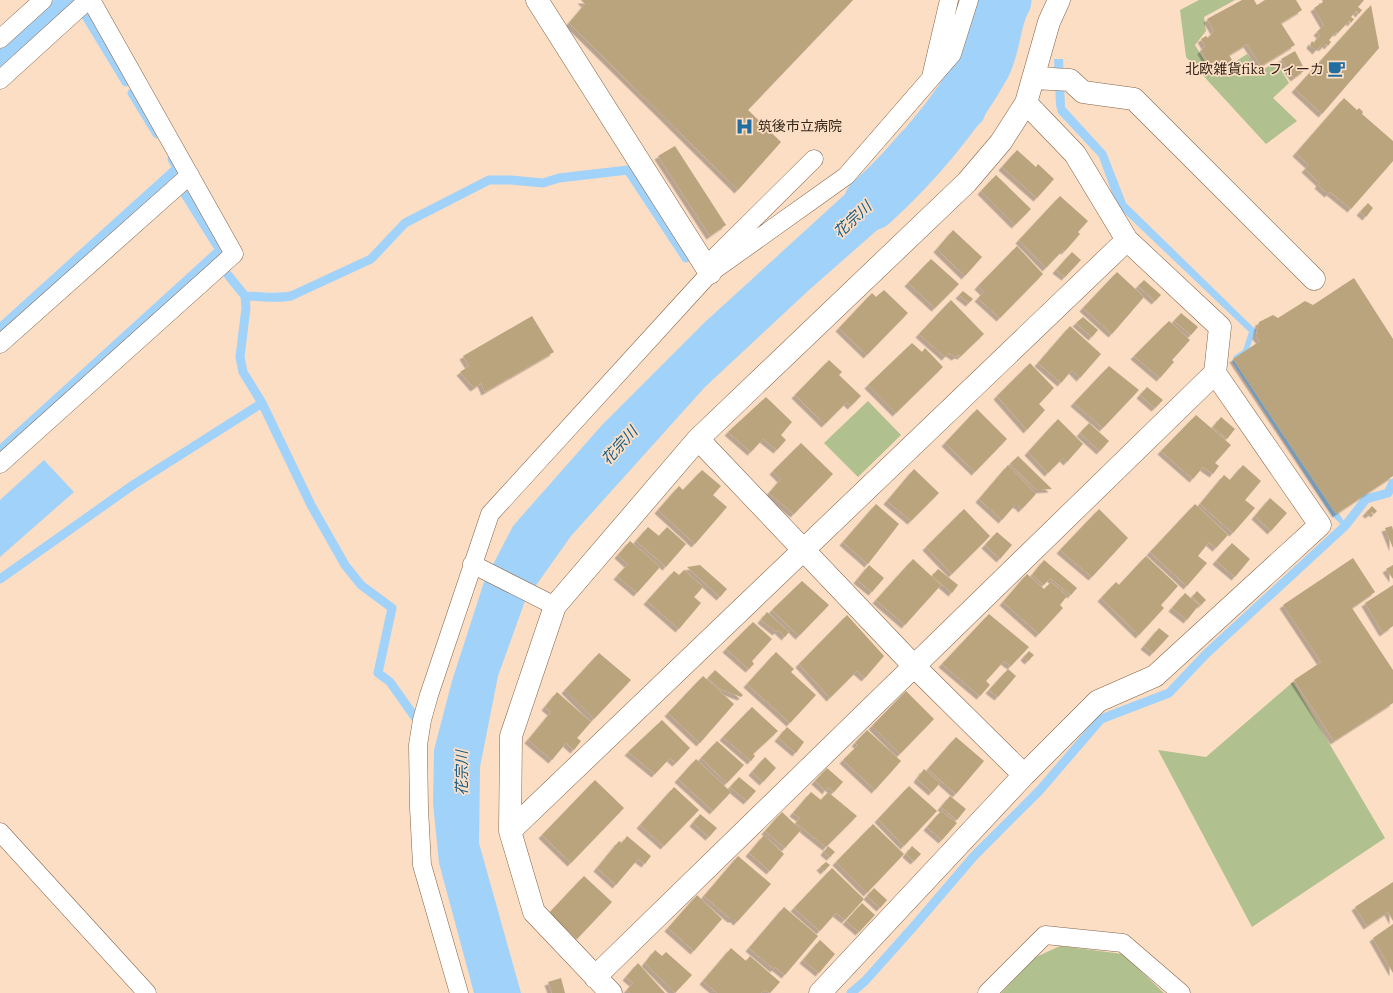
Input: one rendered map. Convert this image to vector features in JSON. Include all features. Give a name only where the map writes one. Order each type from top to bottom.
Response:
[{"type":"street","points":[[537,0],[708,270]]},
{"type":"street","points":[[611,993],[534,912],[510,831],[511,736],[546,601],[698,440],[967,182],[1001,142],[1026,103],[1050,79],[1049,22],[1059,0]]},
{"type":"street","points":[[1050,79],[1070,80],[1083,92],[1134,100],[1314,279]]},
{"type":"street","points":[[595,977],[1215,373],[1220,327],[1127,240],[1075,154],[1026,103]]},
{"type":"street","points":[[510,831],[1127,240]]},
{"type":"street","points":[[820,993],[1024,776],[1098,701],[1155,676],[1320,525],[1215,373]]},
{"type":"street","points":[[698,440],[914,666],[1024,776]]},
{"type":"lane","points":[[0,39],[43,0]]},
{"type":"lane","points":[[0,80],[88,0]]},
{"type":"lane","points":[[0,464],[234,254],[91,0]]},
{"type":"lane","points":[[930,81],[950,0]]},
{"type":"lane","points":[[708,270],[846,176],[952,54],[969,0]]},
{"type":"lane","points":[[459,993],[422,865],[418,745],[422,720],[477,567],[490,514],[708,270],[814,159]]},
{"type":"lane","points":[[0,344],[190,175]]},
{"type":"lane","points":[[477,567],[546,601]]},
{"type":"lane","points":[[0,832],[147,993]]},
{"type":"lane","points":[[987,993],[1045,935],[1123,943],[1181,993]]},
{"type":"green space","points":[[1199,0],[1235,0],[1204,17],[1206,31],[1195,45],[1214,76],[1247,54],[1260,71],[1276,62],[1289,83],[1273,98],[1297,121],[1266,144],[1186,57],[1180,10]]},
{"type":"green space","points":[[868,401],[901,435],[858,477],[824,443]]},
{"type":"green space","points":[[1293,682],[1385,838],[1252,927],[1158,750],[1206,757]]},
{"type":"green space","points":[[1060,946],[1123,954],[1164,993],[1001,993],[1036,957]]},
{"type":"water","points":[[54,0],[75,0],[0,68],[0,49]]},
{"type":"water","points":[[982,0],[1030,0],[983,120],[947,159],[908,125],[950,76],[969,40]]},
{"type":"water","points":[[1054,59],[1063,59],[1065,107],[1106,152],[1126,203],[1256,330],[1248,352],[1240,360],[1345,523],[1342,525],[1333,517],[1232,362],[1234,356],[1243,350],[1249,332],[1122,211],[1112,193],[1099,157],[1058,113],[1056,105]]},
{"type":"water","points":[[903,130],[942,165],[909,202],[808,291],[705,387],[571,536],[525,601],[498,676],[480,767],[479,843],[521,993],[474,993],[439,863],[433,803],[434,750],[452,681],[484,582],[513,526],[602,425],[705,322],[854,186]]},
{"type":"water","points":[[44,460],[74,492],[0,557],[0,500]]},
{"type":"building","points":[[581,0],[853,0],[748,110],[781,142],[738,190],[569,23],[585,4]]},
{"type":"building","points":[[1242,0],[1254,0],[1257,5],[1265,0],[1296,0],[1302,10],[1281,23],[1295,45],[1261,66],[1247,44],[1229,55],[1232,60],[1214,72],[1201,51],[1205,46],[1201,39],[1206,36],[1208,38],[1214,31],[1207,19]]},
{"type":"building","points":[[1322,0],[1364,0],[1358,7],[1362,10],[1359,14],[1356,11],[1351,17],[1354,19],[1351,23],[1349,21],[1338,33],[1336,32],[1329,40],[1331,42],[1328,46],[1326,44],[1322,48],[1320,46],[1316,51],[1310,45],[1312,41],[1314,43],[1320,35],[1317,32],[1324,25],[1314,8],[1323,2]]},
{"type":"building","name":"北欧雑貨fika フィーカ","points":[[1371,5],[1379,48],[1322,114],[1295,89]]},
{"type":"building","points":[[1295,51],[1305,70],[1294,78],[1281,59]]},
{"type":"building","points":[[1344,98],[1357,110],[1359,108],[1363,112],[1362,114],[1393,141],[1393,161],[1351,209],[1330,192],[1328,194],[1318,185],[1320,183],[1305,169],[1309,165],[1296,153]]},
{"type":"building","points":[[675,146],[726,225],[710,236],[658,156]]},
{"type":"building","points":[[1017,150],[1036,167],[1038,164],[1054,179],[1037,198],[1002,167]]},
{"type":"building","points":[[996,175],[1031,209],[1015,225],[981,191]]},
{"type":"building","points":[[1060,196],[1088,221],[1078,232],[1080,234],[1065,251],[1063,250],[1046,268],[1019,240]]},
{"type":"building","points":[[1368,203],[1373,208],[1366,217],[1360,212]]},
{"type":"building","points":[[953,230],[982,257],[965,276],[937,249]]},
{"type":"building","points":[[1017,246],[1043,274],[1000,318],[978,298],[984,292],[978,286]]},
{"type":"building","points":[[1072,252],[1081,260],[1065,277],[1056,270]]},
{"type":"building","points":[[931,259],[959,284],[935,308],[908,283]]},
{"type":"building","points":[[1117,272],[1144,297],[1112,334],[1083,308]]},
{"type":"building","points":[[1354,278],[1393,339],[1393,476],[1336,514],[1233,359],[1260,341],[1256,336],[1259,322],[1273,315],[1278,318],[1305,301],[1313,305]]},
{"type":"building","points":[[1144,280],[1161,295],[1155,301],[1138,286]]},
{"type":"building","points":[[884,290],[908,313],[867,355],[839,328],[872,293],[876,297]]},
{"type":"building","points":[[963,291],[973,299],[969,303],[959,295]]},
{"type":"building","points":[[951,300],[984,334],[961,356],[958,355],[955,357],[949,353],[945,357],[919,334]]},
{"type":"building","points":[[1181,313],[1198,327],[1191,335],[1174,321]]},
{"type":"building","points":[[532,316],[554,352],[485,392],[481,383],[474,388],[460,372],[469,366],[463,356]]},
{"type":"building","points":[[1083,317],[1098,330],[1092,337],[1076,323]]},
{"type":"building","points":[[1169,321],[1190,340],[1172,360],[1174,362],[1160,378],[1134,356]]},
{"type":"building","points":[[1070,326],[1101,354],[1080,378],[1072,370],[1061,383],[1038,363]]},
{"type":"building","points":[[912,343],[922,352],[925,348],[943,367],[896,413],[868,385]]},
{"type":"building","points":[[829,360],[842,372],[839,375],[861,396],[851,406],[847,402],[825,424],[795,395]]},
{"type":"building","points":[[1030,363],[1054,388],[1039,404],[1045,410],[1027,430],[997,396]]},
{"type":"building","points":[[1109,366],[1139,390],[1103,428],[1074,403]]},
{"type":"building","points":[[1147,387],[1163,400],[1155,408],[1140,395]]},
{"type":"building","points":[[766,397],[792,422],[781,435],[786,440],[777,450],[763,439],[751,452],[728,432]]},
{"type":"building","points":[[977,409],[1007,439],[975,472],[945,443]]},
{"type":"building","points":[[1196,415],[1231,445],[1215,463],[1219,466],[1213,474],[1203,467],[1193,479],[1161,451]]},
{"type":"building","points":[[1221,417],[1235,429],[1227,439],[1213,427]]},
{"type":"building","points":[[1058,419],[1083,444],[1067,462],[1063,458],[1048,473],[1028,452]]},
{"type":"building","points":[[1089,423],[1109,441],[1100,451],[1080,433]]},
{"type":"building","points":[[801,443],[833,474],[794,514],[769,493],[781,479],[773,471]]},
{"type":"building","points":[[1018,456],[1052,489],[1037,490],[1010,464]]},
{"type":"building","points":[[1008,465],[1036,494],[1022,509],[1018,505],[1015,505],[1002,520],[979,499]]},
{"type":"building","points":[[1243,465],[1261,481],[1245,500],[1255,508],[1233,533],[1200,504],[1224,475],[1230,480]]},
{"type":"building","points":[[914,469],[939,493],[911,521],[887,501]]},
{"type":"building","points":[[702,470],[721,486],[713,495],[727,507],[695,544],[658,510],[679,486],[683,490]]},
{"type":"building","points":[[1270,498],[1287,513],[1271,531],[1255,516]]},
{"type":"building","points":[[876,504],[899,524],[868,564],[843,542]]},
{"type":"building","points":[[1195,504],[1228,535],[1216,548],[1209,542],[1198,556],[1207,563],[1187,586],[1150,552]]},
{"type":"building","points":[[1372,506],[1377,511],[1374,514],[1372,512],[1369,515],[1366,513]]},
{"type":"building","points":[[964,509],[990,536],[952,574],[926,547]]},
{"type":"building","points":[[1099,509],[1128,538],[1092,577],[1060,550]]},
{"type":"building","points":[[1392,526],[1393,530],[1393,548],[1385,528]]},
{"type":"building","points":[[648,527],[659,536],[667,527],[686,544],[666,567],[636,541]]},
{"type":"building","points":[[997,532],[1012,545],[1000,559],[985,545]]},
{"type":"building","points":[[630,541],[660,567],[637,593],[617,576],[628,564],[618,555]]},
{"type":"building","points":[[1232,543],[1250,559],[1235,577],[1216,561]]},
{"type":"building","points":[[1146,556],[1178,586],[1161,605],[1164,608],[1139,635],[1101,598],[1116,582],[1119,585]]},
{"type":"building","points":[[1353,558],[1375,592],[1352,608],[1393,670],[1393,703],[1334,741],[1294,680],[1321,662],[1283,605]]},
{"type":"building","points":[[913,559],[941,585],[905,625],[876,600]]},
{"type":"building","points":[[1044,560],[1077,588],[1071,595],[1050,578],[1044,585],[1032,575]]},
{"type":"building","points":[[700,565],[727,589],[720,597],[687,567]]},
{"type":"building","points":[[869,565],[884,578],[872,592],[857,580]]},
{"type":"building","points":[[1393,565],[1393,579],[1386,569]]},
{"type":"building","points":[[938,569],[958,585],[952,593],[932,576]]},
{"type":"building","points":[[684,570],[703,587],[694,597],[701,603],[679,629],[647,601],[674,571],[679,575]]},
{"type":"building","points":[[1027,574],[1044,589],[1051,582],[1067,596],[1060,605],[1063,608],[1039,634],[1003,602]]},
{"type":"building","points":[[802,581],[829,605],[799,636],[772,610]]},
{"type":"building","points":[[1393,585],[1393,626],[1383,633],[1365,603]]},
{"type":"building","points":[[1197,591],[1206,600],[1201,605],[1192,597]]},
{"type":"building","points":[[1185,593],[1199,605],[1187,620],[1172,608]]},
{"type":"building","points":[[767,612],[789,632],[785,637],[778,630],[776,632],[761,620]]},
{"type":"building","points":[[989,614],[1029,647],[1011,666],[1004,661],[986,681],[990,685],[980,696],[942,664]]},
{"type":"building","points":[[847,615],[884,656],[865,678],[857,671],[830,698],[799,664]]},
{"type":"building","points":[[753,622],[772,639],[752,661],[754,664],[749,669],[726,649]]},
{"type":"building","points":[[1159,628],[1169,636],[1153,653],[1144,646]]},
{"type":"building","points":[[1029,651],[1034,655],[1028,661],[1024,657]]},
{"type":"building","points":[[776,652],[794,669],[791,672],[816,695],[790,723],[747,684]]},
{"type":"building","points":[[599,653],[631,680],[594,719],[565,690]]},
{"type":"building","points":[[1008,669],[1016,676],[998,697],[989,690]]},
{"type":"building","points":[[715,670],[743,695],[741,697],[720,689],[708,678]]},
{"type":"building","points":[[703,676],[734,704],[700,743],[668,713]]},
{"type":"building","points":[[906,691],[934,719],[900,754],[872,726]]},
{"type":"building","points":[[557,692],[591,722],[577,738],[581,741],[574,750],[566,743],[552,760],[528,740],[551,712],[545,707]]},
{"type":"building","points":[[752,707],[778,731],[753,754],[755,756],[751,761],[723,737]]},
{"type":"building","points":[[662,720],[690,748],[676,763],[670,758],[655,774],[628,752]]},
{"type":"building","points":[[787,727],[804,742],[796,753],[778,738]]},
{"type":"building","points":[[867,730],[901,761],[875,790],[843,760],[858,745],[855,743]]},
{"type":"building","points":[[956,737],[984,761],[956,794],[928,769]]},
{"type":"building","points":[[717,741],[744,765],[727,783],[701,758]]},
{"type":"building","points":[[765,757],[776,768],[763,782],[752,772]]},
{"type":"building","points":[[696,759],[731,792],[713,811],[678,779]]},
{"type":"building","points":[[827,768],[843,782],[834,792],[828,787],[826,791],[815,781]]},
{"type":"building","points":[[924,769],[940,783],[932,792],[917,779]]},
{"type":"building","points":[[739,777],[756,791],[747,801],[730,787]]},
{"type":"building","points":[[595,780],[624,808],[571,863],[542,835]]},
{"type":"building","points":[[909,786],[937,811],[904,846],[878,819]]},
{"type":"building","points":[[674,787],[699,810],[664,846],[640,825]]},
{"type":"building","points":[[811,792],[821,800],[828,792],[857,816],[826,847],[796,823],[800,818],[793,813]]},
{"type":"building","points":[[950,796],[966,809],[957,820],[941,807]]},
{"type":"building","points":[[941,811],[957,823],[942,840],[927,827]]},
{"type":"building","points":[[782,812],[801,830],[785,848],[765,831]]},
{"type":"building","points":[[700,814],[717,828],[709,837],[693,823]]},
{"type":"building","points":[[873,824],[904,854],[867,893],[836,862]]},
{"type":"building","points":[[764,835],[784,854],[770,871],[749,853]]},
{"type":"building","points":[[627,836],[651,856],[645,864],[638,859],[616,885],[597,868],[619,841],[622,843]]},
{"type":"building","points":[[828,846],[835,852],[830,857],[824,852]]},
{"type":"building","points":[[912,846],[921,854],[914,861],[906,854]]},
{"type":"building","points":[[738,856],[771,884],[737,922],[734,919],[731,919],[704,896]]},
{"type":"building","points":[[826,862],[830,865],[824,871],[820,867]]},
{"type":"building","points":[[832,868],[864,899],[845,920],[836,913],[820,931],[794,908]]},
{"type":"building","points":[[584,876],[612,902],[577,939],[549,913]]},
{"type":"building","points":[[1393,882],[1393,921],[1388,912],[1367,926],[1355,907]]},
{"type":"building","points":[[874,888],[887,900],[880,908],[867,896]]},
{"type":"building","points":[[697,895],[722,919],[694,951],[668,928]]},
{"type":"building","points":[[862,903],[875,915],[859,932],[846,921]]},
{"type":"building","points":[[784,907],[818,936],[785,975],[775,967],[774,969],[749,948]]},
{"type":"building","points":[[1393,924],[1393,973],[1373,938]]},
{"type":"building","points":[[820,940],[835,954],[819,973],[803,960]]},
{"type":"building","points":[[731,948],[746,961],[750,956],[780,982],[770,993],[764,990],[761,993],[717,993],[703,981]]},
{"type":"building","points":[[655,950],[662,956],[666,952],[692,975],[675,993],[645,963]]},
{"type":"building","points":[[638,963],[665,993],[630,993],[627,990],[633,983],[626,977]]},
{"type":"building","points":[[561,978],[565,993],[552,993],[548,982]]},
{"type":"waterway","name":"花宗川","points":[[871,203],[918,156],[947,120],[973,83],[984,64],[990,48],[1000,7],[1004,0]]},
{"type":"waterway","points":[[84,13],[126,82]]},
{"type":"waterway","points":[[132,93],[157,134]]},
{"type":"waterway","points":[[0,328],[177,168],[172,159]]},
{"type":"waterway","points":[[245,296],[291,296],[371,259],[405,223],[489,180],[511,180],[543,183],[559,178],[628,170],[686,258]]},
{"type":"waterway","points":[[0,450],[220,250],[185,194]]},
{"type":"waterway","points":[[228,275],[245,296],[246,308],[240,357],[243,372],[262,403]]},
{"type":"waterway","points":[[0,579],[133,485],[262,403],[311,505],[345,565],[361,585],[392,608],[378,673],[390,682],[414,716]]},
{"type":"waterway","points":[[851,993],[865,981],[974,856],[1040,790],[1101,719],[1169,693],[1207,653],[1345,526],[1366,499],[1388,493],[1393,483]]},
{"type":"place","name":"北欧雑貨fika フィーカ","points":[[1337,69]]},
{"type":"place","name":"筑後市立病院","points":[[745,126]]}]
